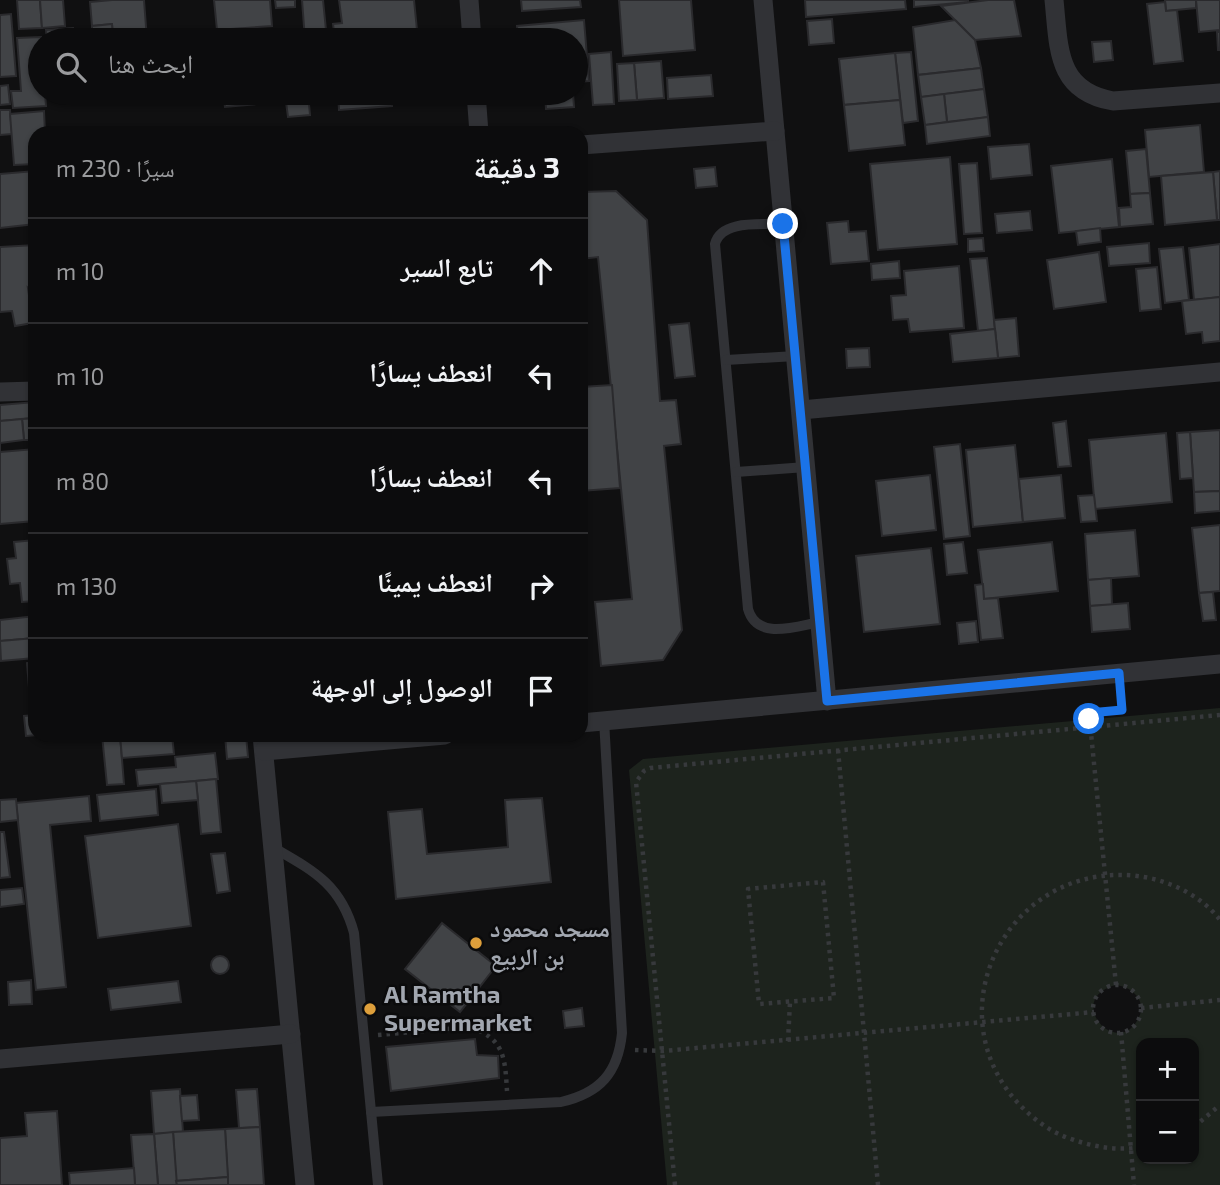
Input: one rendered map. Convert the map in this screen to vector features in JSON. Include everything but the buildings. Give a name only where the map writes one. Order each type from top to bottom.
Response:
[{"type":"street","points":[[470,0],[471,28]]},
{"type":"street","points":[[763,0],[827,701]]},
{"type":"street","points":[[1054,0],[1060,55],[1073,82],[1085,92],[1113,101],[1220,93]]},
{"type":"street","points":[[477,105],[478,126]]},
{"type":"street","points":[[588,144],[775,131]]},
{"type":"street","points":[[800,410],[1220,372]]},
{"type":"street","points":[[0,392],[28,391]]},
{"type":"street","points":[[591,722],[1220,664]]},
{"type":"street","points":[[286,742],[263,743],[305,1185]]},
{"type":"street","points":[[0,1059],[291,1034]]},
{"type":"lane","points":[[783,224],[729,228],[716,239],[736,472],[750,615],[760,626],[767,629],[820,622]]},
{"type":"lane","points":[[726,360],[796,356]]},
{"type":"lane","points":[[736,472],[806,467]]},
{"type":"lane","points":[[371,1112],[561,1102],[585,1094],[605,1079],[615,1066],[622,1033],[591,722]]},
{"type":"lane","points":[[274,848],[325,880],[344,904],[354,933],[378,1185]]},
{"type":"path","points":[[1116,985],[1089,713],[1122,710],[1119,673]]},
{"type":"path","points":[[588,702],[591,722]]},
{"type":"path","points":[[675,1185],[636,782],[639,775],[650,768],[1220,715]]},
{"type":"path","points":[[838,750],[878,1185]]},
{"type":"path","points":[[1136,1148],[1095,1147],[1061,1136],[1031,1116],[1006,1090],[990,1058],[982,1023],[982,996],[988,970],[998,946],[1013,923],[1032,905],[1054,890],[1079,880],[1105,875],[1136,875],[1165,882],[1193,896],[1220,920]]},
{"type":"path","points":[[823,882],[834,998],[789,1002],[759,1004],[748,889],[823,882]]},
{"type":"path","points":[[1116,985],[1126,986],[1133,991],[1141,1008],[1136,1024],[1121,1032],[1103,1028],[1094,1012],[1094,1002],[1099,993],[1116,985]]},
{"type":"path","points":[[1141,1008],[1220,1000]]},
{"type":"path","points":[[788,1041],[789,1002]]},
{"type":"path","points":[[620,1050],[663,1051],[788,1041],[1094,1012]]},
{"type":"path","points":[[363,1037],[469,1027],[482,1031],[493,1038],[505,1061],[508,1105]]},
{"type":"path","points":[[1121,1032],[1134,1185]]},
{"type":"path","points":[[1199,1123],[1220,1105]]},
{"type":"shaded area","points":[[1220,708],[1220,1185],[667,1185],[629,770],[643,759]],"holes":[[[1116,985],[1137,996],[1141,1013],[1129,1030],[1118,1033],[1099,1023],[1094,1013],[1094,1002],[1101,992]]]},
{"type":"place","name":"مسجد محمود بن الربيع","points":[[476,943]]},
{"type":"place","name":"Al Ramtha Supermarket","points":[[370,1009]]},
{"type":"route","points":[[783,224],[827,701],[1119,673],[1122,710],[1089,713],[1089,719]]}]
